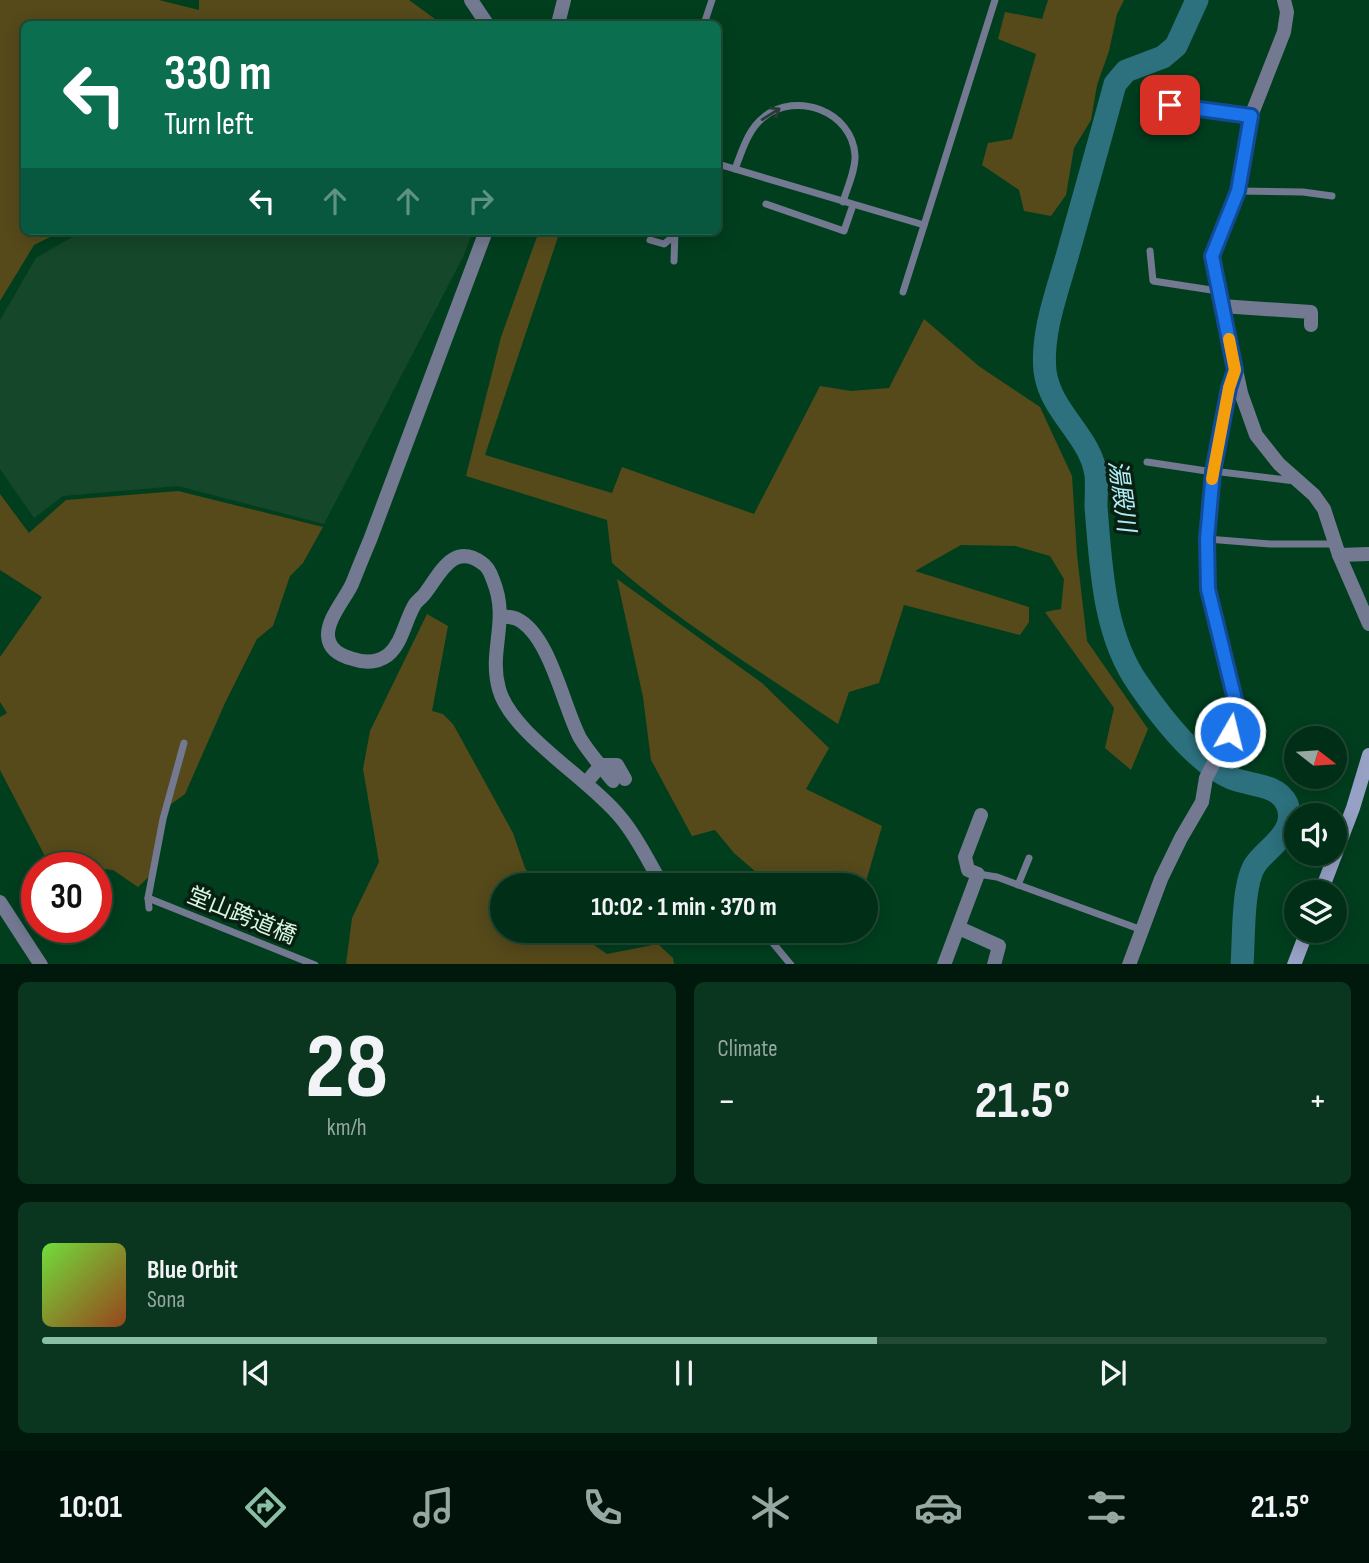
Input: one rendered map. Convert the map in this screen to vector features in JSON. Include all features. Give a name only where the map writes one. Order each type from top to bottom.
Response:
[{"type":"main road","points":[[1326,880],[1366,779],[1369,755]]},
{"type":"main road","points":[[1294,964],[1302,943]]},
{"type":"street","points":[[471,0],[485,21]]},
{"type":"street","points":[[559,21],[564,0]]},
{"type":"street","points":[[1284,0],[1287,12],[1284,32],[1251,116],[1238,191],[1212,256],[1235,370],[1256,435],[1296,481],[1314,495],[1324,509],[1369,624]]},
{"type":"street","points":[[484,235],[370,540],[328,634],[330,645],[347,658],[372,662],[382,659],[397,644],[415,605],[447,562],[458,557],[472,558],[484,563],[499,596],[501,616],[495,673],[506,707],[519,724],[621,818],[655,873]]},
{"type":"street","points":[[1221,306],[1311,312],[1311,324]]},
{"type":"street","points":[[1129,964],[1181,838],[1202,802],[1206,778],[1230,732],[1237,708],[1208,589],[1207,539],[1213,472],[1235,370]]},
{"type":"street","points":[[1338,549],[1369,554]]},
{"type":"street","points":[[501,616],[520,621],[537,639],[581,740],[601,765],[619,780]]},
{"type":"street","points":[[586,783],[601,765]]},
{"type":"street","points":[[944,964],[978,874],[968,870],[965,857],[981,815]]},
{"type":"street","points":[[0,902],[41,964]]},
{"type":"street","points":[[959,928],[999,946],[994,964]]},
{"type":"lane","points":[[705,21],[712,0]]},
{"type":"lane","points":[[903,292],[995,0]]},
{"type":"lane","points":[[735,169],[751,131],[764,117],[785,106],[797,105],[825,112],[840,119],[849,130],[853,141],[855,158],[843,202]]},
{"type":"lane","points":[[1170,105],[1251,116]]},
{"type":"lane","points":[[721,165],[924,225]]},
{"type":"lane","points":[[1238,191],[1303,192],[1332,196]]},
{"type":"lane","points":[[766,204],[844,231],[853,205]]},
{"type":"lane","points":[[650,240],[664,244],[674,235]]},
{"type":"lane","points":[[674,261],[675,235]]},
{"type":"lane","points":[[1150,251],[1153,281],[1218,291]]},
{"type":"lane","points":[[1147,463],[1296,481]]},
{"type":"lane","points":[[1207,539],[1338,549]]},
{"type":"lane","points":[[149,908],[163,818],[184,743]]},
{"type":"lane","points":[[1018,885],[1029,858]]},
{"type":"lane","points":[[978,874],[997,877],[1142,930]]},
{"type":"lane","name":"堂山跨道橋","points":[[152,900],[314,964]]},
{"type":"lane","points":[[773,943],[791,964]]},
{"type":"shaded area","points":[[0,0],[159,0],[199,10],[199,0],[409,0],[435,19],[21,21],[21,235],[54,235],[34,245],[0,301]]},
{"type":"shaded area","points":[[1048,0],[1124,0],[1117,14],[1109,51],[1097,85],[1091,120],[1074,148],[1066,195],[1051,216],[1024,211],[1019,190],[982,165],[988,143],[1012,139],[1036,54],[998,39],[1005,12],[1042,19]]},
{"type":"shaded area","points":[[76,235],[471,235],[463,257],[324,524],[178,486],[63,496],[34,518],[0,469],[0,320],[36,258]]},
{"type":"shaded area","points":[[538,235],[559,235],[485,455],[612,493],[622,467],[754,514],[820,386],[851,391],[889,388],[924,319],[980,367],[1040,407],[1072,476],[1077,555],[1087,641],[1148,729],[1131,770],[1105,748],[1114,708],[1045,612],[1061,609],[1064,579],[1050,556],[1015,546],[961,545],[915,571],[1029,607],[1029,622],[1020,635],[904,605],[879,683],[849,692],[838,724],[694,627],[612,563],[607,520],[466,476],[501,337]]},
{"type":"shaded area","points":[[178,491],[323,527],[303,563],[290,576],[273,626],[257,639],[185,794],[167,807],[156,870],[138,887],[112,870],[112,852],[43,852],[0,770],[0,717],[7,713],[0,702],[0,657],[42,597],[0,570],[0,494],[29,533],[66,500]]},
{"type":"shaded area","points":[[617,579],[762,683],[829,748],[806,789],[882,826],[868,873],[757,873],[734,853],[715,830],[692,836],[651,760],[643,697]]},
{"type":"shaded area","points":[[427,614],[448,626],[432,711],[443,714],[453,724],[513,833],[528,873],[490,873],[490,943],[591,943],[607,954],[658,944],[673,958],[674,964],[346,964],[352,918],[379,862],[363,769],[370,731]]},
{"type":"waterway","name":"湯殿川","points":[[1197,0],[1176,46],[1163,57],[1126,71],[1115,84],[1051,311],[1044,356],[1048,386],[1054,399],[1093,461],[1106,599],[1111,622],[1127,665],[1168,724],[1192,750],[1231,778],[1277,792],[1287,804],[1290,814],[1285,831],[1260,858],[1251,874],[1244,913],[1242,964]]},
{"type":"slow traffic","points":[[1212,479],[1229,388],[1235,370],[1229,339]]},
{"type":"route","points":[[1170,105],[1251,116],[1238,191],[1212,256],[1235,370],[1213,472],[1207,539],[1208,589],[1237,708],[1230,732]]}]
